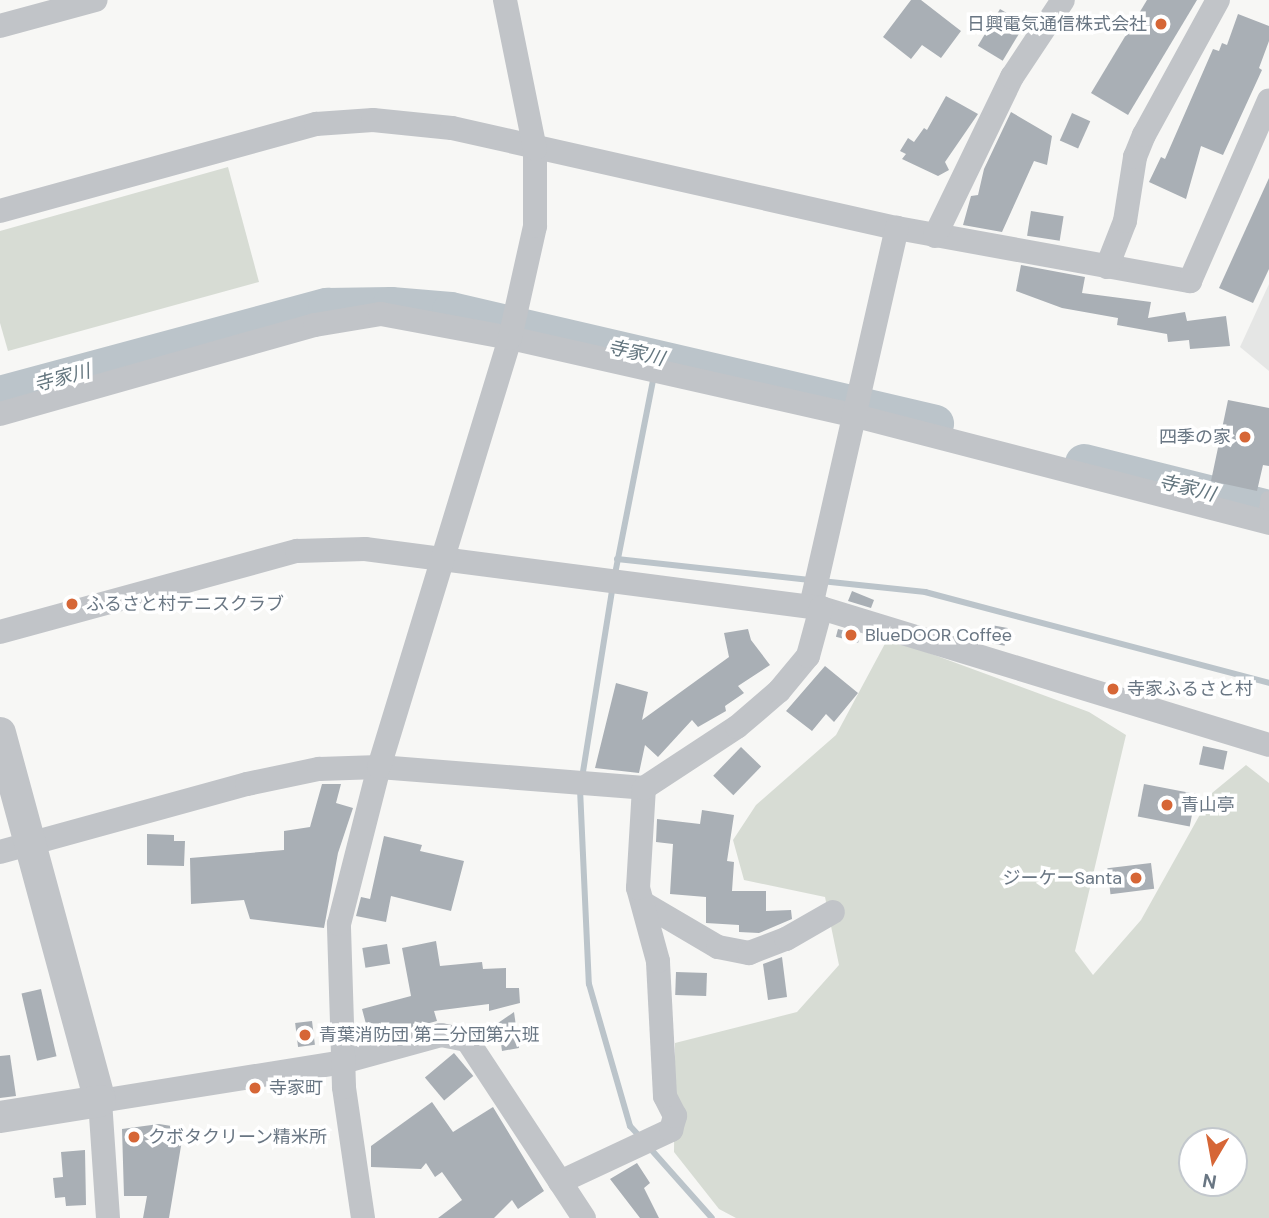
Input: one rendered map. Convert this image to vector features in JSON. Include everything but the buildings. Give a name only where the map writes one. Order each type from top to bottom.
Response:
[{"type":"street","points":[[0,26],[50,6],[96,0]]},
{"type":"street","points":[[363,1218],[343,1062],[339,924],[379,767],[510,338],[535,226],[535,149],[505,0]]},
{"type":"street","points":[[935,236],[1012,77],[1063,0]]},
{"type":"street","points":[[1107,267],[1125,220],[1135,157],[1144,135],[1218,0]]},
{"type":"street","points":[[0,211],[316,124],[373,120],[452,128],[535,149],[935,236],[1190,281],[1269,100]]},
{"type":"street","points":[[15,848],[247,784],[319,769],[379,767],[644,788],[737,727],[779,691],[808,656],[816,607],[897,228]]},
{"type":"street","points":[[0,414],[315,324],[381,314],[510,338],[1266,512]]},
{"type":"street","points":[[0,632],[297,551],[336,548],[442,557],[816,607],[1269,744]]},
{"type":"street","points":[[0,733],[15,848],[100,1101],[109,1177],[108,1218]]},
{"type":"street","points":[[560,1182],[671,1130],[675,1116],[665,1096],[658,961],[638,888],[638,830],[644,788]]},
{"type":"street","points":[[643,903],[718,947],[749,953],[786,939],[833,912]]},
{"type":"street","points":[[0,1117],[343,1062],[441,1035],[467,1040],[584,1218]]},
{"type":"shaded area","points":[[228,167],[259,282],[8,351],[0,323],[0,231]]},
{"type":"shaded area","points":[[1269,284],[1269,371],[1240,347]]},
{"type":"shaded area","points":[[888,638],[1089,712],[1126,735],[1075,951],[1093,975],[1141,920],[1212,793],[1246,765],[1269,783],[1269,1218],[736,1218],[719,1209],[674,1152],[675,1043],[797,1012],[839,965],[825,897],[744,880],[733,840],[756,805],[836,735]]},
{"type":"waterway","name":"寺家川","points":[[0,395],[327,307],[391,306],[451,311],[935,424]]},
{"type":"waterway","points":[[615,574],[654,375]]},
{"type":"waterway","name":"寺家川","points":[[1084,463],[1269,509]]},
{"type":"waterway","points":[[617,559],[810,580]]},
{"type":"waterway","points":[[821,581],[925,592],[1269,683]]},
{"type":"waterway","points":[[582,778],[613,585]]},
{"type":"waterway","points":[[580,789],[589,984],[630,1126],[641,1138]]},
{"type":"waterway","points":[[648,1146],[712,1218]]},
{"type":"place","name":"日興電気通信株式会社","points":[[1161,24]]},
{"type":"place","name":"四季の家","points":[[1245,437]]},
{"type":"place","name":"ふるさと村テニスクラブ","points":[[72,604]]},
{"type":"place","name":"BlueDOOR Coffee","points":[[851,635]]},
{"type":"place","name":"寺家ふるさと村","points":[[1113,689]]},
{"type":"place","name":"青山亭","points":[[1167,805]]},
{"type":"place","name":"ジーケーSanta","points":[[1136,878]]},
{"type":"place","name":"青葉消防団 第二分団第六班","points":[[305,1035]]},
{"type":"place","name":"寺家町","points":[[255,1088]]},
{"type":"place","name":"クボタクリーン精米所","points":[[134,1137]]}]
